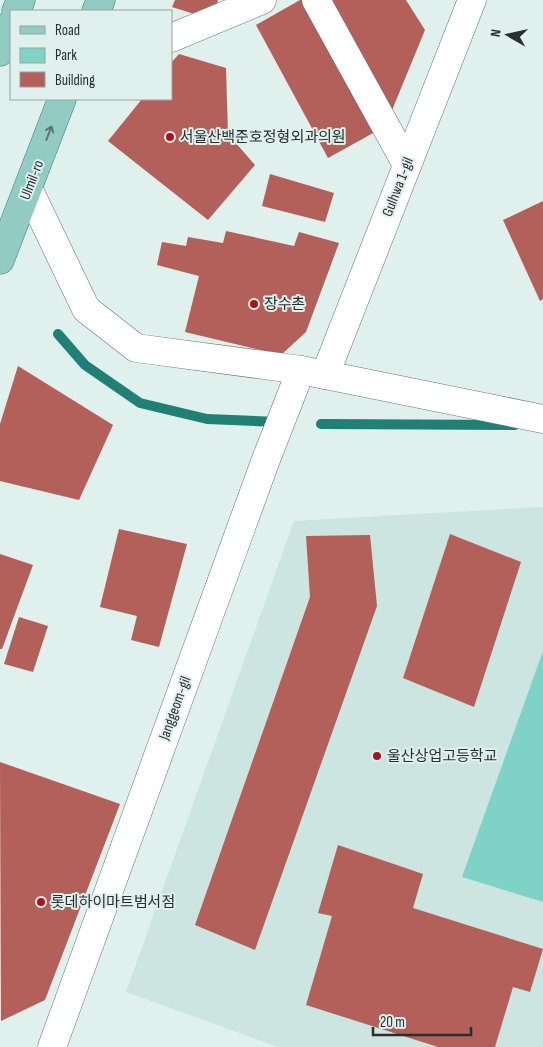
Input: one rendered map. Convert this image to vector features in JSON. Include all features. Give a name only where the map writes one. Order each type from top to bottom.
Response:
[{"type":"main road","points":[[0,52],[10,27]]},
{"type":"main road","name":"Ulmil-ro","points":[[0,260],[62,100]]},
{"type":"street","points":[[172,38],[262,0]]},
{"type":"street","points":[[316,0],[407,165]]},
{"type":"street","name":"Gulhwa 1-gil","points":[[313,372],[407,165],[472,0]]},
{"type":"street","points":[[28,188],[86,309],[136,348],[313,372],[543,419]]},
{"type":"street","name":"Janggeom-gil","points":[[52,1047],[266,462],[313,372]]},
{"type":"shaded area","name":"울산상업고등학교","points":[[543,507],[543,1047],[278,1047],[126,992],[294,521]]},
{"type":"green space","points":[[543,651],[543,902],[462,877]]},
{"type":"building","points":[[175,0],[218,0],[213,20],[172,7]]},
{"type":"building","points":[[300,0],[307,0],[375,132],[328,158],[256,25]]},
{"type":"building","points":[[326,0],[406,0],[425,30],[388,120]]},
{"type":"building","name":"서울산백준호정형외과의원","points":[[179,54],[226,68],[228,134],[255,165],[208,220],[108,141],[141,100],[172,100],[172,62]]},
{"type":"building","points":[[270,174],[334,193],[325,222],[262,206]]},
{"type":"building","points":[[543,201],[543,299],[540,301],[503,220]]},
{"type":"building","name":"장수촌","points":[[226,231],[294,246],[299,232],[339,243],[306,332],[281,355],[185,332],[199,276],[157,265],[162,242],[186,246],[188,237],[223,243]]},
{"type":"building","points":[[18,366],[113,425],[79,500],[0,481],[0,424]]},
{"type":"building","points":[[119,529],[187,544],[159,647],[131,640],[137,616],[100,607]]},
{"type":"building","points":[[450,534],[521,562],[474,707],[403,678]]},
{"type":"building","points":[[370,535],[377,606],[255,950],[195,925],[310,597],[306,536]]},
{"type":"building","points":[[0,554],[33,565],[2,649],[0,649]]},
{"type":"building","points":[[19,617],[48,626],[33,672],[4,664]]},
{"type":"building","name":"롯데하이마트범서점","points":[[0,762],[120,804],[45,1000],[1,1021]]},
{"type":"building","points":[[338,845],[423,874],[413,908],[543,949],[530,992],[513,987],[495,1047],[438,1047],[306,1005],[332,916],[318,913]]},
{"type":"waterway","points":[[58,334],[85,365],[140,403],[207,419],[277,422]]},
{"type":"waterway","points":[[321,424],[515,425]]},
{"type":"place","name":"서울산백준호정형외과의원","points":[[170,137]]},
{"type":"place","name":"장수촌","points":[[254,304]]},
{"type":"place","name":"울산상업고등학교","points":[[377,756]]},
{"type":"place","name":"롯데하이마트범서점","points":[[41,902]]}]
